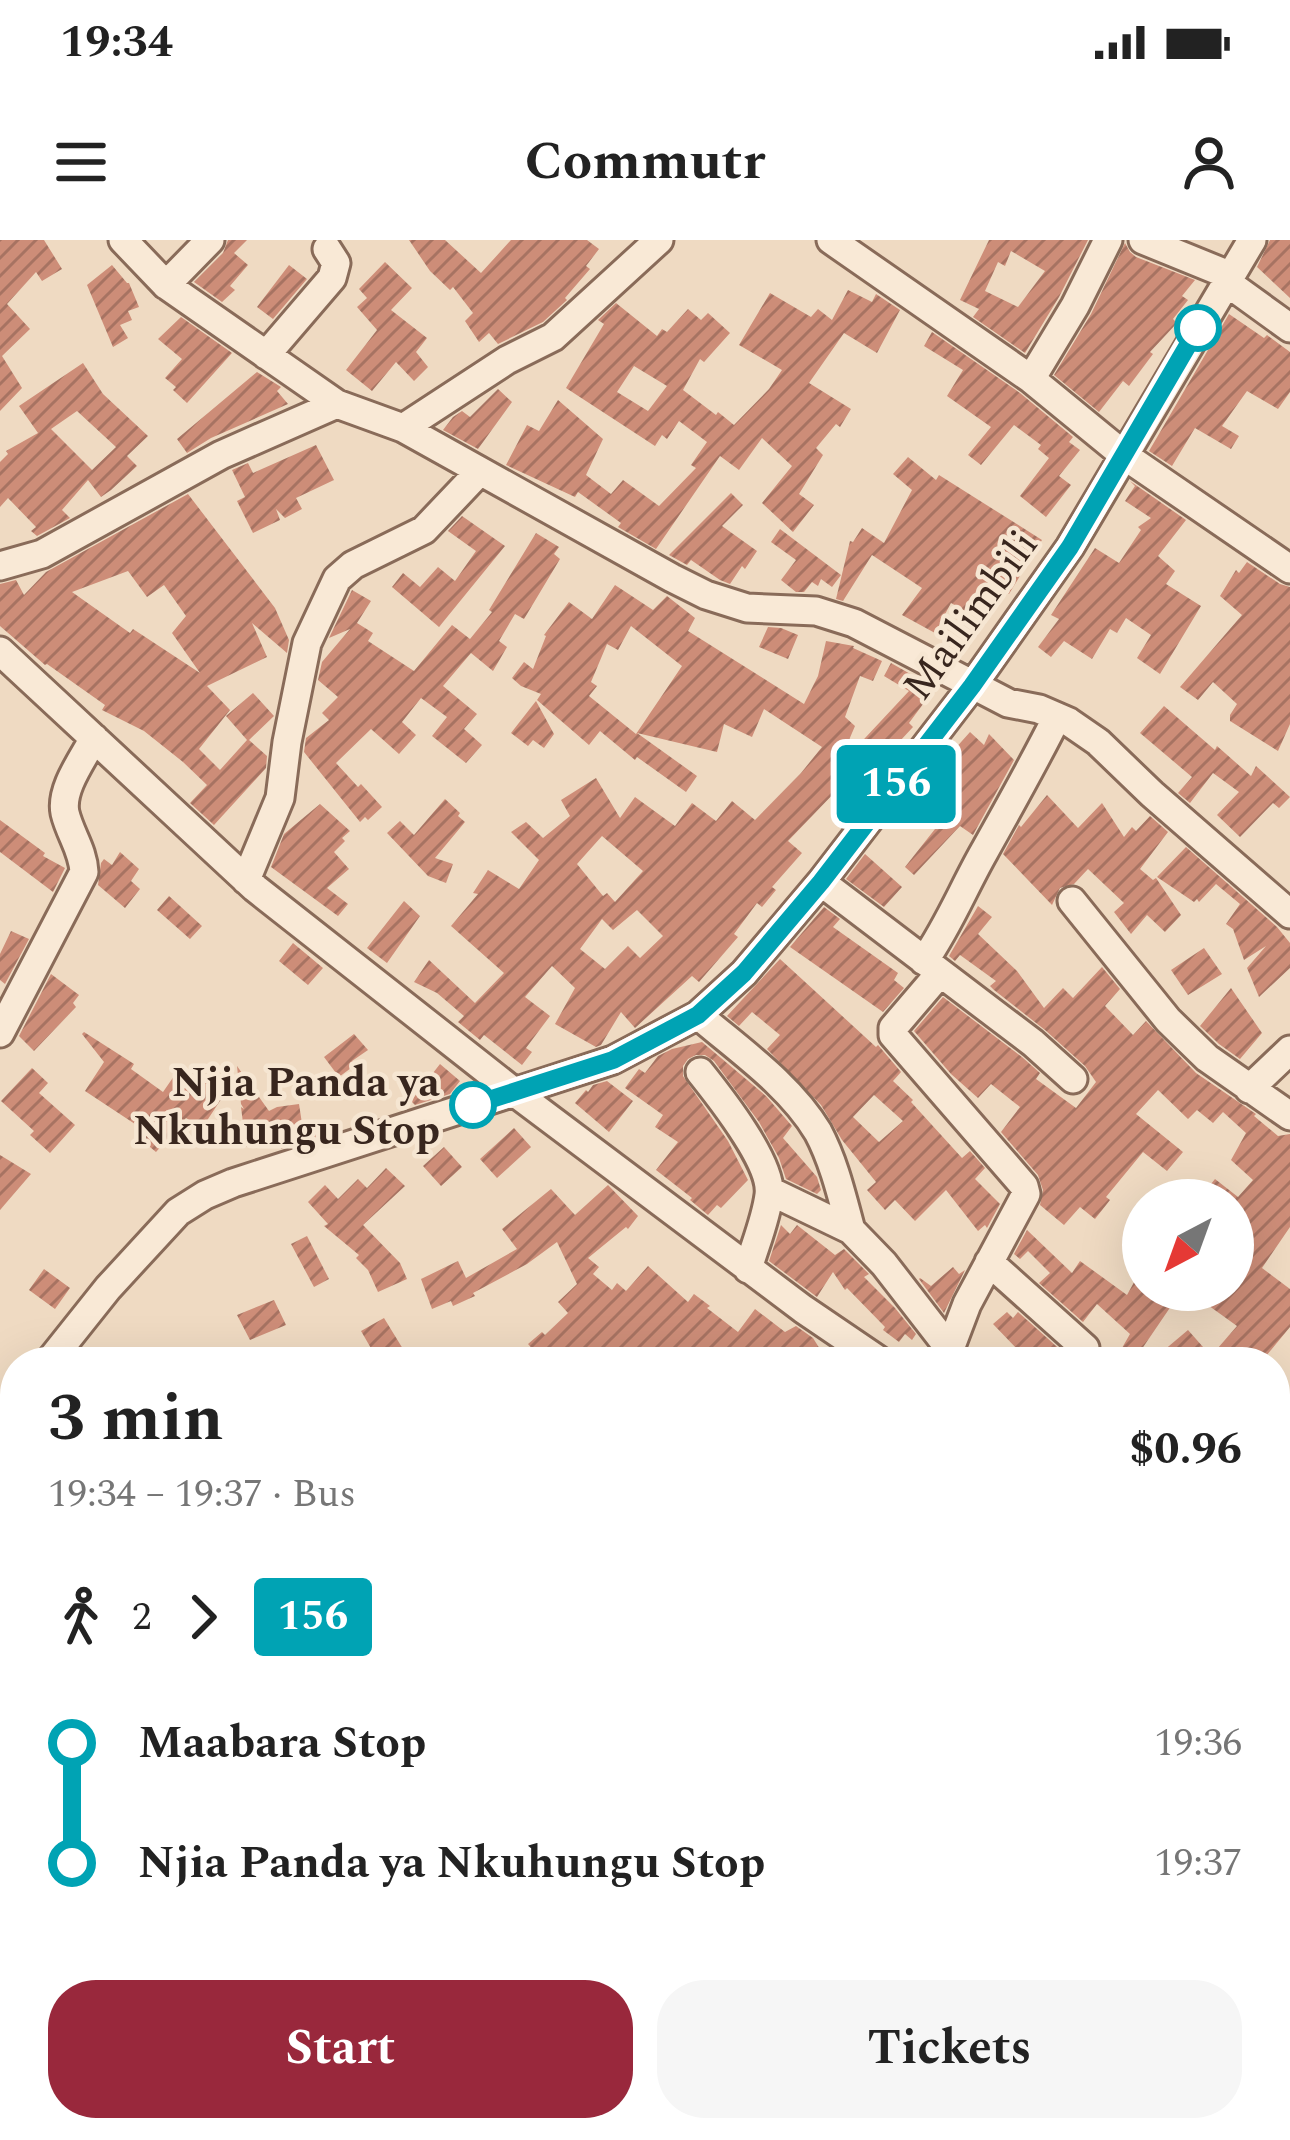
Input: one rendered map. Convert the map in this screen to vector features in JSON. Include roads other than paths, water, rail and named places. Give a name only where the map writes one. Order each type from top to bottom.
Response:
[{"type":"street","points":[[123,240],[166,285],[337,404],[403,428],[706,595],[747,608],[816,611],[854,623],[1008,703],[1040,709],[1069,722],[1098,742],[1290,914]]},
{"type":"street","points":[[166,285],[210,240]]},
{"type":"street","points":[[403,428],[553,337],[658,240]]},
{"type":"street","points":[[830,240],[1030,379],[1125,456],[1290,568]]},
{"type":"street","points":[[1030,379],[1108,240]]},
{"type":"street","points":[[1143,240],[1227,278],[1290,328]]},
{"type":"street","name":"Mailimbili","points":[[61,1347],[178,1212],[205,1195],[613,1060],[698,1015],[744,973],[821,882],[972,686],[1070,547],[1252,240]]},
{"type":"street","points":[[266,355],[332,278],[336,263],[327,249]]},
{"type":"street","points":[[0,566],[42,554],[221,455],[337,404]]},
{"type":"street","points":[[246,880],[280,798],[307,643],[337,579],[352,565],[424,530],[480,471]]},
{"type":"street","points":[[0,651],[246,880],[513,1091],[860,1347]]},
{"type":"street","points":[[950,1347],[967,1304],[1026,1194],[1024,1186],[892,1035],[893,1028],[932,967],[983,853],[1057,717]]},
{"type":"street","points":[[0,1033],[84,872],[64,800],[94,738]]},
{"type":"street","points":[[821,882],[1033,1043],[1073,1079]]},
{"type":"street","points":[[1072,901],[1168,1020],[1207,1058],[1290,1116]]},
{"type":"street","points":[[698,1015],[788,1094],[817,1131],[851,1230]]},
{"type":"street","points":[[1250,1089],[1290,1050]]},
{"type":"street","points":[[700,1072],[728,1106],[764,1166],[770,1191],[748,1269]]},
{"type":"street","points":[[770,1191],[851,1230],[884,1264],[941,1347]]},
{"type":"street","points":[[989,1262],[1084,1347]]},
{"type":"place","name":"Njia Panda ya Nkuhungu Stop","points":[[473,1105]]}]
